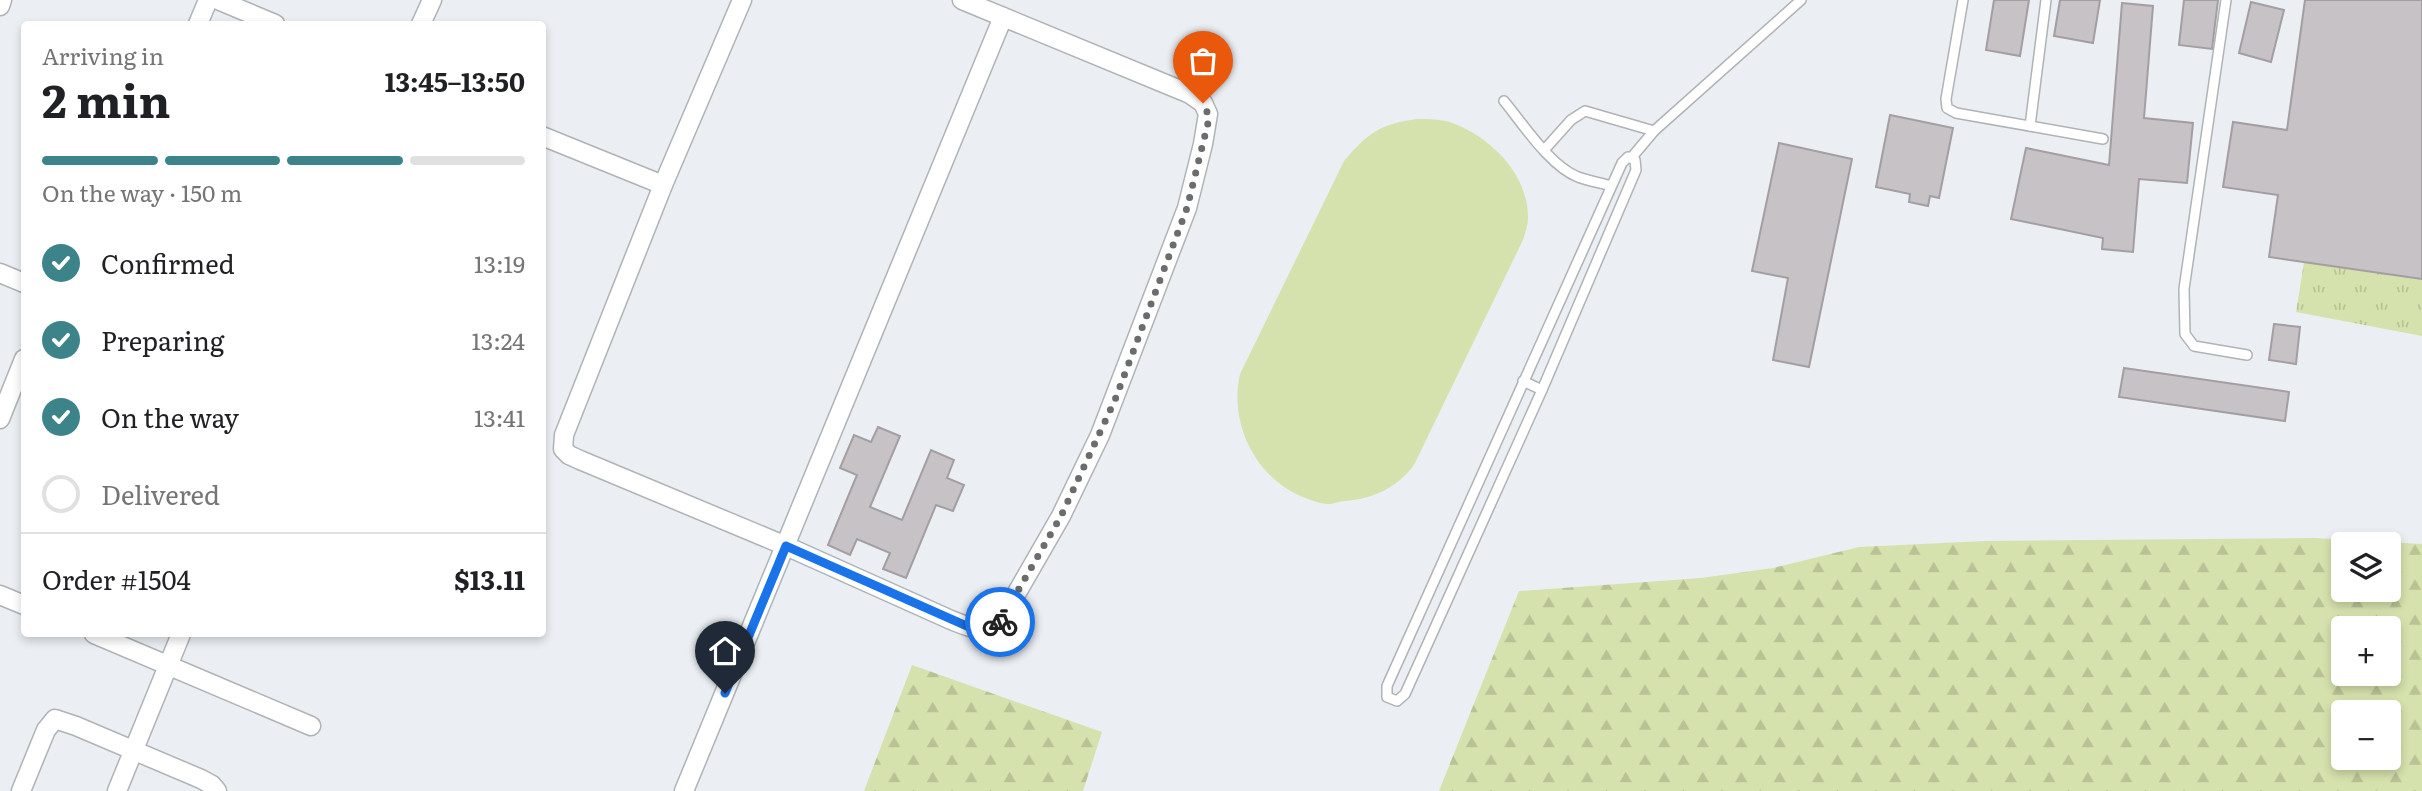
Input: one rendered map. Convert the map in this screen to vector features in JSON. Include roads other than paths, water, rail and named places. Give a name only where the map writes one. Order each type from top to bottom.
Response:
[{"type":"street","points":[[0,6],[2,0]]},
{"type":"street","points":[[199,21],[208,0]]},
{"type":"street","points":[[218,0],[268,21]]},
{"type":"street","points":[[422,21],[432,0]]},
{"type":"street","points":[[742,0],[663,185],[564,435],[563,449],[580,460],[786,546],[951,620],[969,627],[993,628],[1000,622],[1061,516],[1115,400],[1187,208],[1208,114],[1203,103],[1190,94],[962,0]]},
{"type":"street","points":[[684,791],[1003,17]]},
{"type":"street","points":[[546,138],[663,185]]},
{"type":"street","points":[[0,273],[21,283]]},
{"type":"street","points":[[0,419],[19,388]]},
{"type":"street","points":[[0,595],[21,604]]},
{"type":"street","points":[[101,637],[311,726]]},
{"type":"street","points":[[117,791],[180,637]]},
{"type":"street","points":[[21,791],[46,730],[55,719],[201,779],[217,791]]},
{"type":"lane","points":[[1632,157],[1637,165],[1636,170],[1542,390],[1405,694],[1397,701],[1391,701],[1387,697],[1387,686],[1625,159],[1632,157],[1654,131],[1801,0]]},
{"type":"lane","points":[[1963,0],[1945,103],[1947,108],[1956,113],[2103,139]]},
{"type":"lane","points":[[2030,126],[2046,0]]},
{"type":"lane","points":[[2226,0],[2212,108],[2188,254],[2184,327],[2188,341],[2194,346],[2247,355]]},
{"type":"lane","points":[[1504,101],[1556,162],[1576,177],[1611,186]]},
{"type":"lane","points":[[1545,149],[1571,120],[1585,111],[1654,131]]},
{"type":"lane","points":[[1523,381],[1542,390]]}]
